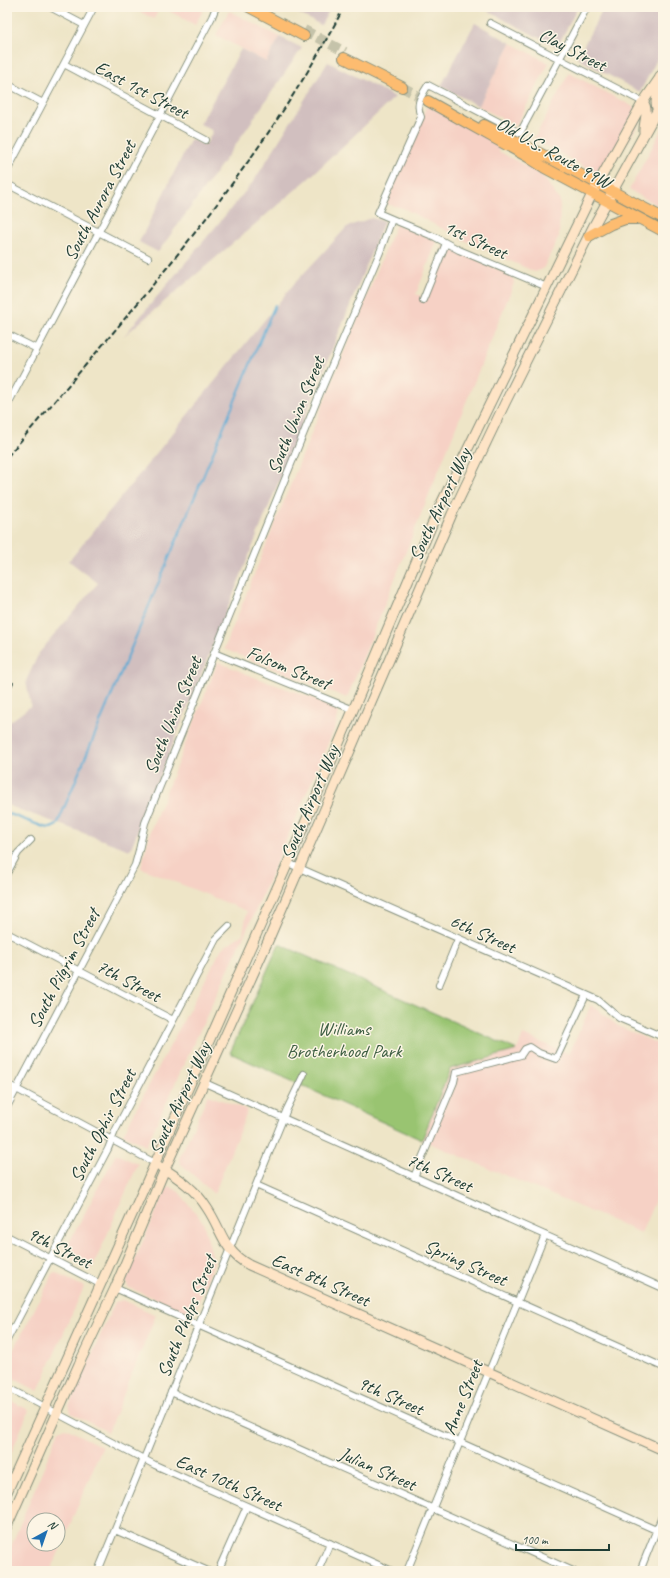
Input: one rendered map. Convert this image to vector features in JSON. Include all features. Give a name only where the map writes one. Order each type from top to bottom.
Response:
[{"type":"main road","points":[[249,7],[304,33],[262,7]]},
{"type":"main road","points":[[345,55],[403,84]]},
{"type":"main road","points":[[660,112],[656,104],[662,75]]},
{"type":"main road","name":"South Airport Way","points":[[7,1492],[288,863],[439,508],[592,194],[643,102],[662,75]]},
{"type":"main road","name":"Old U.S. Route 99W","points":[[663,218],[442,102],[428,98],[592,194],[663,231]]},
{"type":"main road","name":"South Airport Way","points":[[7,1526],[115,1288],[165,1169],[205,1083],[452,514],[565,283],[644,135],[660,112],[663,100]]},
{"type":"main road","points":[[643,102],[646,106],[647,113],[644,125],[644,135]]},
{"type":"main road","points":[[589,236],[618,221],[639,218]]},
{"type":"main road","points":[[547,287],[554,288],[565,283]]},
{"type":"main road","name":"East 8th Street","points":[[155,1163],[185,1182],[208,1208],[229,1250],[249,1265],[663,1450]]},
{"type":"street","points":[[50,7],[84,25]]},
{"type":"street","points":[[7,172],[94,7]]},
{"type":"street","name":"South Aurora Street","points":[[7,406],[216,7]]},
{"type":"street","points":[[392,219],[378,213],[421,117],[418,106],[428,85],[520,134],[587,7]]},
{"type":"street","name":"Clay Street","points":[[490,23],[643,102]]},
{"type":"street","name":"East 1st Street","points":[[64,64],[206,140]]},
{"type":"street","points":[[7,84],[43,103]]},
{"type":"street","points":[[7,184],[148,258]]},
{"type":"street","name":"1st Street","points":[[392,219],[547,287]]},
{"type":"street","name":"South Union Street","points":[[135,865],[140,850],[145,823],[320,393],[380,252],[392,219]]},
{"type":"street","points":[[423,300],[446,243]]},
{"type":"street","points":[[7,334],[37,349]]},
{"type":"street","name":"Folsom Street","points":[[214,653],[354,710]]},
{"type":"street","points":[[7,873],[18,853],[31,840]]},
{"type":"street","name":"6th Street","points":[[288,863],[598,1000],[619,1018],[663,1038]]},
{"type":"street","name":"South Pilgrim Street","points":[[7,1107],[135,865]]},
{"type":"street","name":"South Ophir Street","points":[[7,1340],[108,1149],[115,1131],[216,939],[229,926]]},
{"type":"street","name":"7th Street","points":[[7,933],[173,1020]]},
{"type":"street","points":[[439,985],[458,939]]},
{"type":"street","points":[[414,1177],[454,1082],[456,1072],[521,1055],[524,1049],[530,1047],[539,1053],[556,1059],[586,995]]},
{"type":"street","name":"South Phelps Street","points":[[98,1571],[229,1250],[298,1084],[304,1074]]},
{"type":"street","name":"7th Street","points":[[205,1083],[663,1288]]},
{"type":"street","name":"East 8th Street","points":[[7,1084],[155,1163]]},
{"type":"street","name":"Spring Street","points":[[256,1185],[663,1367]]},
{"type":"street","name":"Anne Street","points":[[407,1571],[545,1235]]},
{"type":"street","name":"9th Street","points":[[7,1236],[100,1284]]},
{"type":"street","name":"9th Street","points":[[115,1288],[656,1530]]},
{"type":"street","name":"East 10th Street","points":[[7,1387],[144,1459],[392,1571]]},
{"type":"street","name":"Julian Street","points":[[171,1392],[573,1571]]},
{"type":"street","points":[[218,1571],[247,1506]]},
{"type":"street","points":[[640,1571],[663,1514]]},
{"type":"street","points":[[115,1530],[208,1571]]},
{"type":"street","points":[[318,1571],[330,1543]]},
{"type":"shaded area","points":[[131,7],[160,7],[154,19]]},
{"type":"shaded area","points":[[162,7],[205,7],[195,25]]},
{"type":"shaded area","points":[[286,7],[331,7],[321,25]]},
{"type":"shaded area","points":[[578,7],[557,47],[482,8]]},
{"type":"shaded area","points":[[604,7],[663,7],[663,48],[640,92],[577,58]]},
{"type":"shaded area","points":[[229,11],[280,37],[266,62],[216,35]]},
{"type":"shaded area","points":[[475,23],[511,43],[478,106],[441,86]]},
{"type":"shaded area","points":[[280,37],[302,48],[232,150],[158,252],[139,242],[191,139],[205,146],[213,131],[200,124],[241,49],[266,62]]},
{"type":"shaded area","points":[[511,43],[549,63],[516,126],[478,106]]},
{"type":"shaded area","points":[[328,62],[395,97],[308,179],[124,336],[254,181]]},
{"type":"shaded area","points":[[569,73],[645,113],[618,157],[594,172],[534,139]]},
{"type":"shaded area","points":[[427,105],[502,144],[498,151],[542,175],[560,201],[559,236],[543,269],[535,272],[468,242],[403,208],[386,204]]},
{"type":"shaded area","points":[[663,127],[663,208],[629,190]]},
{"type":"shaded area","points":[[371,218],[384,221],[130,850],[7,805],[7,724],[31,706],[26,681],[39,653],[98,583],[69,561],[293,285],[347,227]]},
{"type":"shaded area","points":[[396,224],[437,241],[416,294],[423,297],[445,245],[512,276],[514,283],[347,698],[224,649]]},
{"type":"shaded area","points":[[218,662],[259,679],[338,707],[336,725],[254,914],[146,1146],[123,1134],[222,948],[243,934],[247,911],[141,868],[151,829]]},
{"type":"shaded area","points":[[591,1005],[618,1026],[663,1046],[663,1182],[641,1233],[422,1140],[450,1069],[517,1050],[523,1035],[569,1054]]},
{"type":"shaded area","points":[[208,1095],[248,1110],[214,1194],[181,1164],[179,1159]]},
{"type":"shaded area","points":[[116,1154],[138,1164],[92,1269],[63,1254]]},
{"type":"shaded area","points":[[171,1187],[179,1192],[203,1222],[214,1262],[195,1311],[187,1313],[128,1287],[126,1280],[166,1189]]},
{"type":"shaded area","points":[[54,1272],[84,1287],[38,1391],[7,1375],[7,1362]]},
{"type":"shaded area","points":[[123,1300],[156,1315],[108,1432],[71,1413],[69,1406],[115,1302]]},
{"type":"shaded area","points":[[7,1399],[29,1410],[7,1463]]},
{"type":"shaded area","points":[[66,1428],[102,1447],[66,1535],[66,1512],[26,1512],[26,1552],[59,1552],[51,1571],[7,1571],[7,1556],[59,1430]]},
{"type":"green space","name":"Williams Brotherhood Park","points":[[279,944],[517,1050],[450,1069],[422,1140],[230,1053]]},
{"type":"waterway","points":[[7,813],[44,827],[51,828],[57,825],[275,305]]},
{"type":"tunnel","points":[[304,30],[345,52]]},
{"type":"tunnel","points":[[402,87],[428,101]]},
{"type":"railway","points":[[7,457],[144,296],[231,185],[272,128],[310,68],[344,7]]},
{"type":"railway","points":[[7,695],[13,682]]}]
